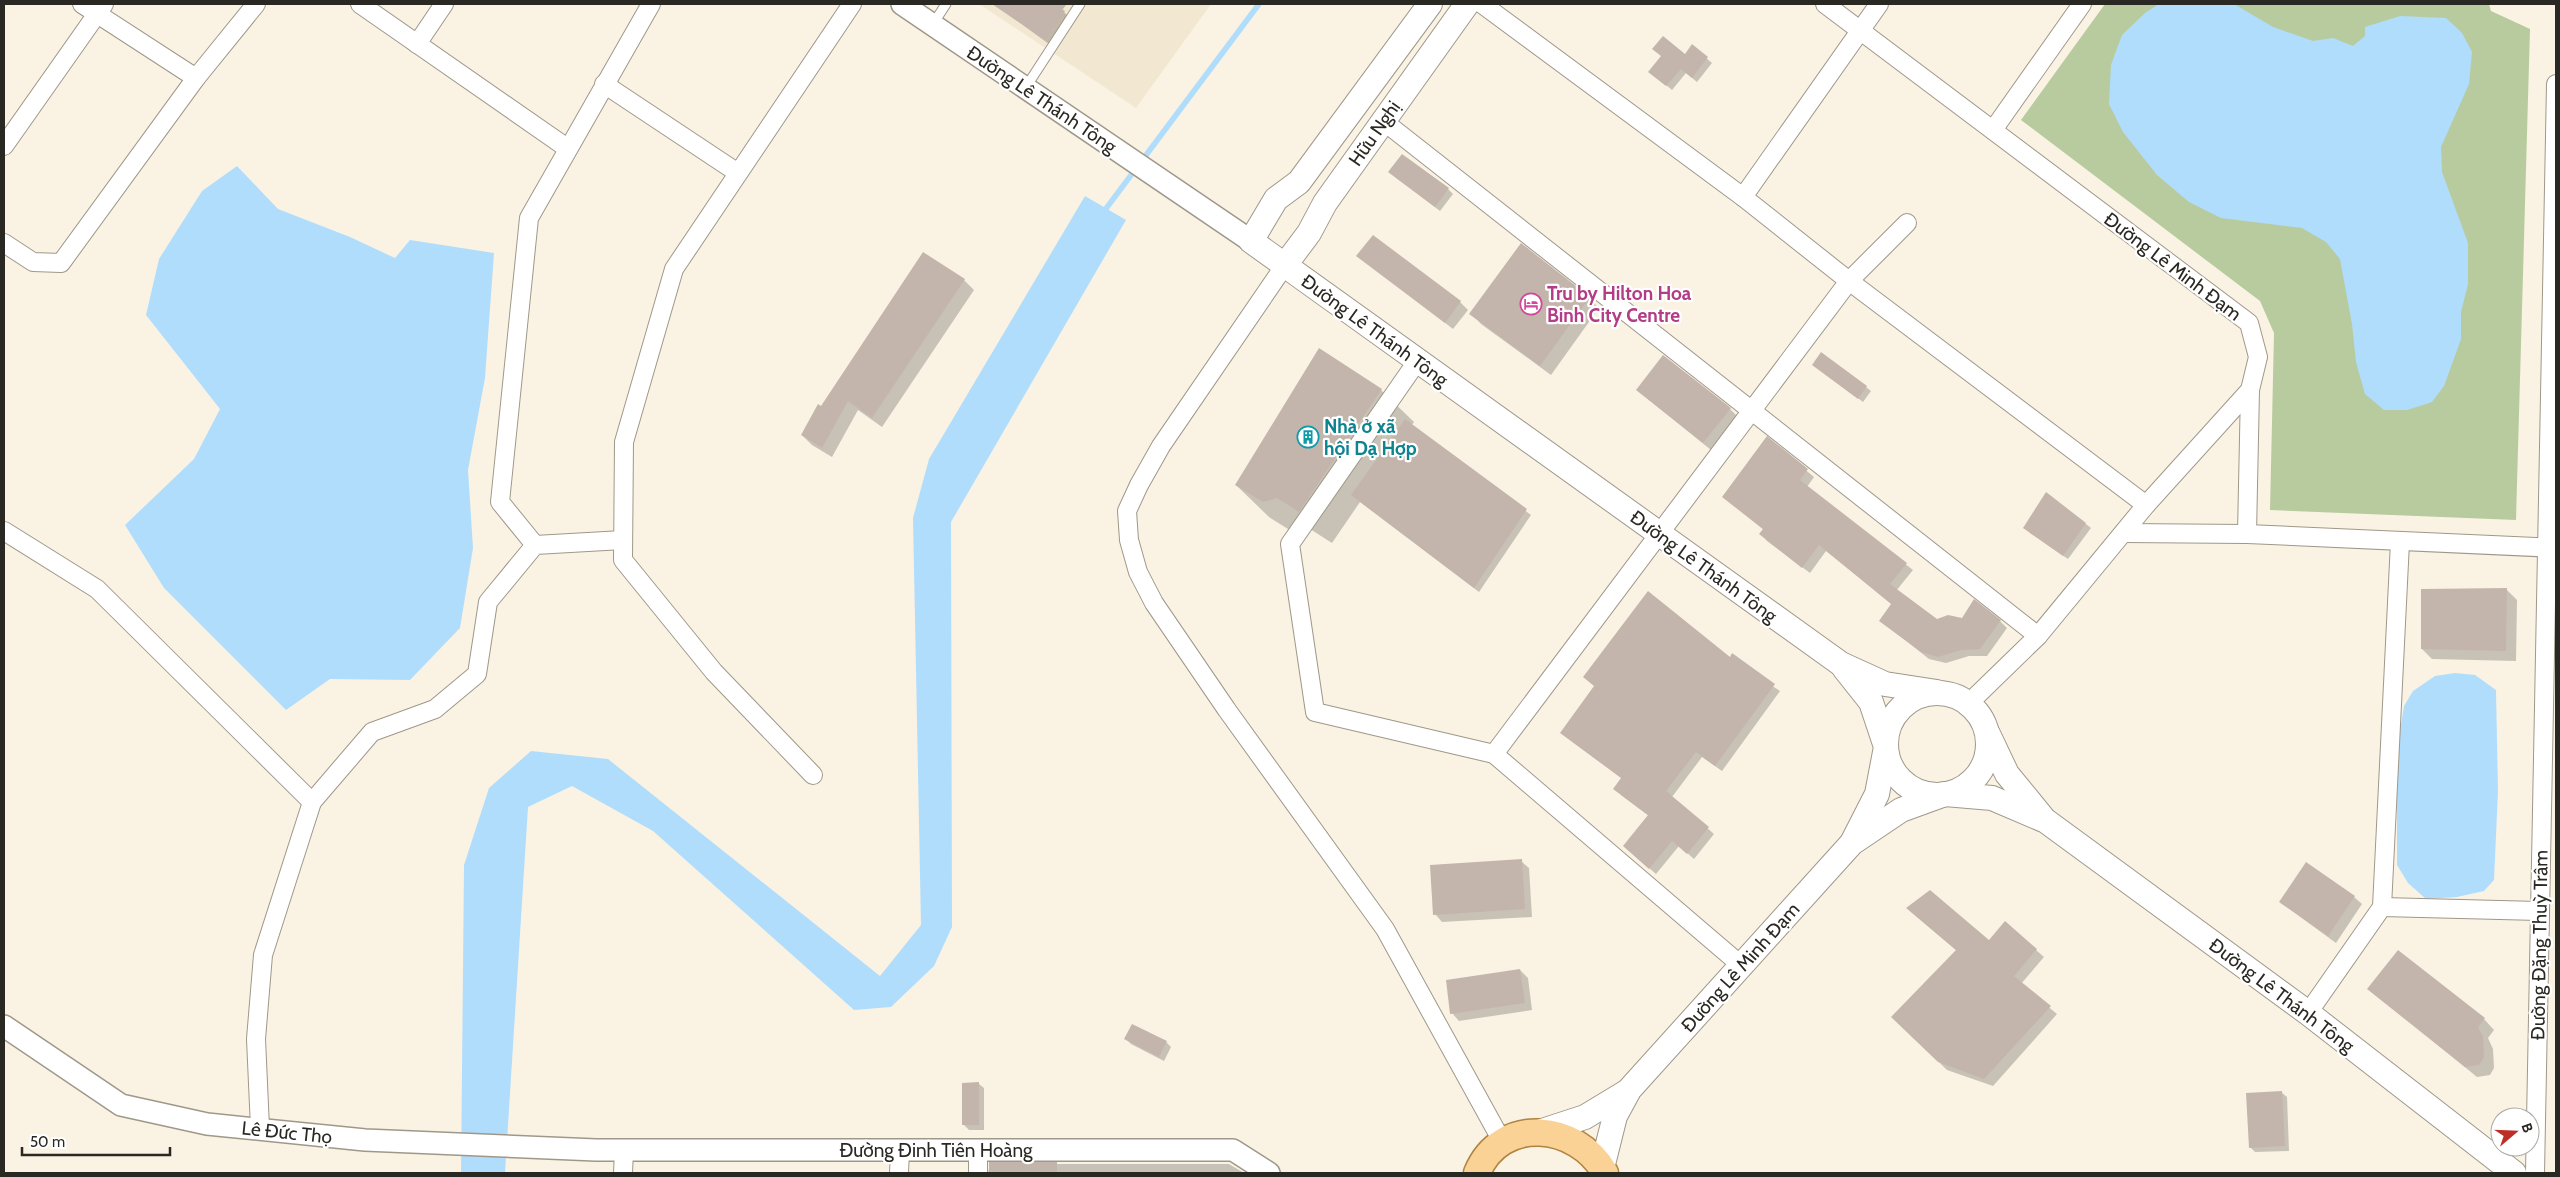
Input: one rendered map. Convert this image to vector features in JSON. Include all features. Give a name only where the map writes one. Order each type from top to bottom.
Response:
[{"type":"main road","name":"Hữu Nghị","points":[[1251,241],[1276,199],[1299,182],[1430,4]]},
{"type":"main road","name":"Hữu Nghị","points":[[1285,265],[1309,233],[1325,202],[1382,120],[1467,4]]},
{"type":"main road","name":"Đường Lê Thánh Tông","points":[[1251,241],[1842,664],[1886,684],[1938,692]]},
{"type":"main road","name":"Đường Lê Thánh Tông","points":[[1842,664],[1871,702],[1886,748]]},
{"type":"main road","points":[[1938,692],[1954,695],[1969,704],[1980,716],[1987,732],[1988,749],[1984,765],[1979,772],[1961,789],[1900,810],[1852,843],[1876,794],[1886,748],[1887,731],[1894,715],[1906,702],[1921,695],[1938,692]]},
{"type":"main road","name":"Đường Lê Thánh Tông","points":[[1987,732],[2007,774],[2046,821]]},
{"type":"main road","points":[[1886,748],[1890,764],[1899,778],[1913,789],[1928,794],[1945,794]]},
{"type":"main road","name":"Đường Lê Thánh Tông","points":[[1945,794],[1992,798],[2046,821],[2308,1014],[2514,1173]]},
{"type":"main road","name":"Đường Lê Minh Đạm","points":[[1603,1171],[1615,1116],[1628,1091],[1852,843]]},
{"type":"main road","name":"Đường Lê Minh Đạm","points":[[1536,1133],[1585,1117],[1628,1091]]},
{"type":"main road","points":[[1477,1173],[1486,1159],[1503,1143],[1519,1136],[1536,1133],[1556,1134],[1574,1141],[1590,1153],[1603,1171]]},
{"type":"street","points":[[82,4],[101,9],[196,78]]},
{"type":"street","points":[[4,243],[33,262],[61,263],[196,78],[256,4]]},
{"type":"street","points":[[360,4],[567,148]]},
{"type":"street","points":[[417,44],[444,4]]},
{"type":"street","points":[[535,545],[500,502],[529,218],[567,148],[651,4]]},
{"type":"street","points":[[814,775],[714,672],[623,560],[624,442],[674,269],[852,4]]},
{"type":"street","name":"Đường Lê Thánh Tông","points":[[902,4],[1251,241]]},
{"type":"street","points":[[1482,4],[1744,197],[1850,281],[2146,505]]},
{"type":"street","name":"Đường Lê Minh Đạm","points":[[1826,4],[2249,323],[2258,357],[2250,390],[2146,505],[2038,636],[1969,704]]},
{"type":"street","points":[[1744,197],[1879,4]]},
{"type":"street","points":[[1993,130],[2082,4]]},
{"type":"street","points":[[4,146],[101,9]]},
{"type":"street","points":[[604,84],[738,173]]},
{"type":"street","name":"Đường Đặng Thuỳ Trâm","points":[[2535,1173],[2539,911],[2551,548],[2556,84]]},
{"type":"street","points":[[1382,120],[2038,636]]},
{"type":"street","points":[[1494,754],[1850,281],[1907,223]]},
{"type":"street","points":[[1285,265],[1161,446],[1139,484],[1127,511],[1129,540],[1138,572],[1154,603],[1227,710],[1385,929],[1503,1143]]},
{"type":"street","points":[[1418,360],[1290,544],[1315,712],[1494,754],[1742,966]]},
{"type":"street","points":[[2248,534],[2250,390]]},
{"type":"street","points":[[4,531],[97,589],[312,802]]},
{"type":"street","points":[[2124,533],[2248,534],[2551,548]]},
{"type":"street","points":[[260,1128],[256,1039],[263,955],[312,802],[372,732],[435,709],[477,674],[488,602],[535,545],[623,540]]},
{"type":"street","points":[[2308,1014],[2382,907],[2400,542]]},
{"type":"street","points":[[2382,907],[2539,911]]},
{"type":"street","name":"Lê Đức Thọ","points":[[4,1026],[121,1105],[207,1124],[365,1140],[596,1150]]},
{"type":"street","name":"Đường Đinh Tiên Hoàng","points":[[596,1150],[1233,1150],[1269,1173]]},
{"type":"street","points":[[624,1150],[624,1173]]},
{"type":"street","points":[[899,1173],[900,1150]]},
{"type":"street","points":[[978,1150],[978,1173]]},
{"type":"lane","points":[[933,25],[946,4]]},
{"type":"lane","points":[[1026,88],[1080,4]]},
{"type":"shaded area","points":[[979,4],[1211,4],[1136,108]]},
{"type":"green space","points":[[2105,4],[2489,4],[2491,11],[2530,29],[2516,520],[2270,510],[2274,333],[2260,301],[2021,120]]},
{"type":"water","points":[[2159,4],[2234,4],[2273,27],[2313,41],[2333,38],[2353,46],[2365,36],[2365,27],[2400,16],[2446,18],[2462,33],[2472,52],[2469,84],[2441,147],[2442,172],[2468,243],[2468,284],[2461,312],[2461,339],[2444,386],[2432,402],[2407,410],[2384,410],[2365,394],[2356,362],[2352,324],[2340,259],[2326,242],[2302,228],[2221,218],[2189,202],[2157,175],[2123,132],[2109,104],[2111,65],[2122,35],[2145,13]]},
{"type":"water","points":[[237,166],[278,209],[350,237],[395,258],[410,240],[494,253],[485,378],[468,470],[473,548],[460,628],[410,680],[330,679],[286,710],[164,588],[125,525],[194,459],[220,409],[146,315],[159,259],[202,191]]},
{"type":"water","points":[[1085,196],[1126,220],[951,522],[952,927],[934,966],[891,1007],[854,1010],[653,831],[572,786],[528,807],[505,1173],[461,1173],[464,865],[489,788],[531,751],[608,759],[880,976],[921,925],[913,518],[929,459]]},
{"type":"water","points":[[2455,673],[2475,675],[2496,690],[2498,791],[2494,880],[2484,891],[2457,897],[2426,899],[2408,883],[2397,865],[2397,750],[2404,706],[2413,691],[2435,676]]},
{"type":"building","points":[[992,4],[1054,4],[1065,11],[1045,40]]},
{"type":"building","points":[[1663,36],[1685,54],[1692,44],[1708,57],[1692,78],[1681,69],[1666,86],[1648,72],[1661,56],[1652,49]]},
{"type":"building","points":[[1402,154],[1449,188],[1435,207],[1388,172]]},
{"type":"building","points":[[1373,235],[1461,301],[1445,323],[1356,256]]},
{"type":"building","name":"Tru by Hilton Hoa Binh City Centre","points":[[1521,243],[1590,297],[1540,366],[1469,314]]},
{"type":"building","points":[[923,252],[965,279],[872,418],[848,401],[822,448],[801,435],[818,404],[821,406]]},
{"type":"building","name":"Nhà ở xã hội Dạ Hợp","points":[[1319,348],[1382,389],[1299,512],[1277,498],[1263,502],[1235,485]]},
{"type":"building","points":[[1821,352],[1867,386],[1858,399],[1812,365]]},
{"type":"building","points":[[1663,355],[1731,408],[1703,443],[1636,390]]},
{"type":"building","points":[[1405,419],[1527,509],[1474,588],[1351,495]]},
{"type":"building","points":[[1767,436],[1808,469],[1800,480],[1907,563],[1890,584],[1937,619],[1948,615],[1962,618],[1974,599],[2001,620],[1980,649],[1961,650],[1938,657],[1921,652],[1879,621],[1891,604],[1819,545],[1802,568],[1759,534],[1763,529],[1722,497]]},
{"type":"building","points":[[2046,492],[2086,523],[2063,556],[2023,528]]},
{"type":"building","points":[[2507,588],[2506,651],[2421,649],[2421,589]]},
{"type":"building","points":[[1648,591],[1730,657],[1732,653],[1775,684],[1715,766],[1696,752],[1666,791],[1709,827],[1687,854],[1672,841],[1649,869],[1623,846],[1648,815],[1613,789],[1621,778],[1560,733],[1594,686],[1583,677]]},
{"type":"building","points":[[1522,859],[1525,909],[1433,915],[1430,865]]},
{"type":"building","points":[[2306,862],[2355,896],[2328,936],[2279,902]]},
{"type":"building","points":[[1930,890],[1989,940],[2005,921],[2037,949],[2014,976],[2051,1006],[1984,1079],[1938,1062],[1891,1017],[1956,950],[1906,908]]},
{"type":"building","points":[[2398,950],[2485,1018],[2478,1027],[2483,1037],[2484,1057],[2479,1065],[2465,1067],[2367,989]]},
{"type":"building","points":[[1520,969],[1525,1003],[1450,1014],[1446,980]]},
{"type":"building","points":[[1132,1024],[1167,1041],[1159,1057],[1124,1039]]},
{"type":"building","points":[[979,1082],[979,1125],[962,1125],[962,1083]]},
{"type":"building","points":[[2282,1091],[2285,1146],[2249,1148],[2246,1093]]},
{"type":"building","points":[[989,1162],[1057,1162],[1057,1173],[989,1173]]},
{"type":"waterway","points":[[1102,214],[1259,4]]},
{"type":"place","name":"Tru by Hilton Hoa Binh City Centre","points":[[1531,304]]},
{"type":"place","name":"Nhà ở xã hội Dạ Hợp","points":[[1308,437]]}]
